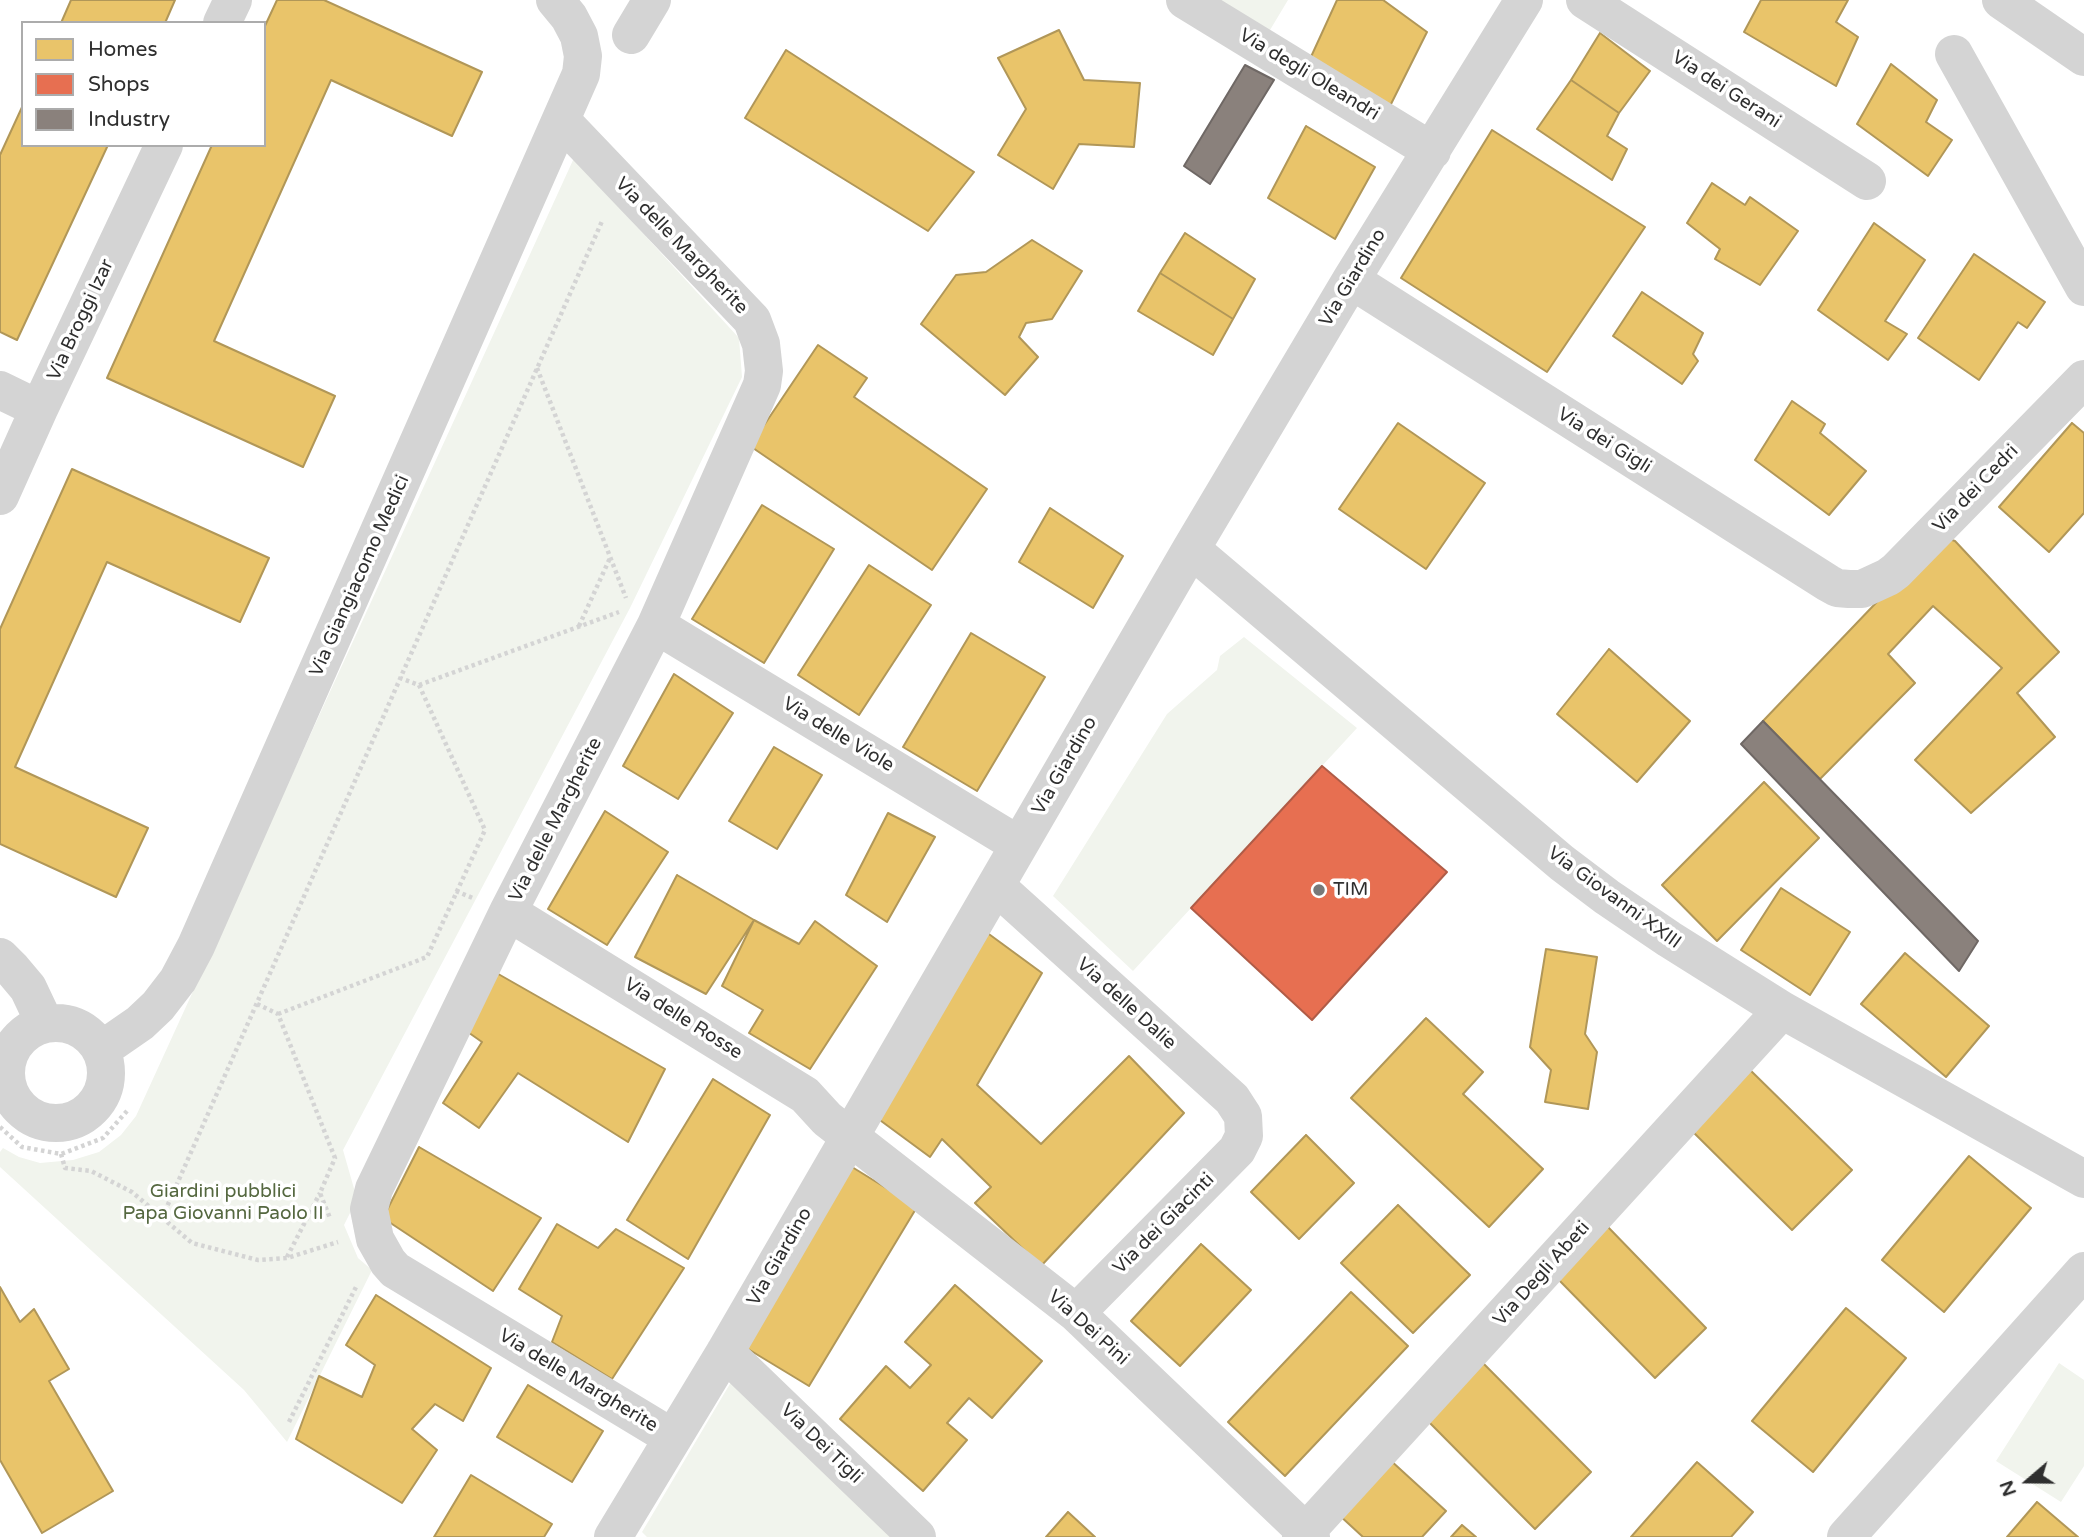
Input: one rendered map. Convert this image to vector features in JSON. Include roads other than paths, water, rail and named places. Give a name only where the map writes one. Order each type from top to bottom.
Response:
[{"type":"street","points":[[223,21],[233,0]]},
{"type":"street","name":"Via Giangiacomo Medici","points":[[101,1050],[150,1014],[168,994],[192,955],[581,74],[583,57],[579,36],[569,17],[555,0]]},
{"type":"street","points":[[631,34],[652,0]]},
{"type":"street","name":"Via degli Oleandri","points":[[1185,0],[1432,151]]},
{"type":"street","name":"Via Giardino","points":[[613,1537],[725,1352],[1191,549],[1351,280],[1524,0]]},
{"type":"street","name":"Via dei Gerani","points":[[1585,0],[1867,181]]},
{"type":"street","points":[[2001,0],[2084,57]]},
{"type":"street","points":[[1954,54],[2084,287]]},
{"type":"street","name":"Via delle Margherite","points":[[561,120],[747,313],[761,344],[764,371],[760,394],[656,625],[508,912],[374,1189],[369,1209],[375,1239],[395,1270],[673,1438]]},
{"type":"street","name":"Via Broggi Izar","points":[[0,496],[163,147]]},
{"type":"street","name":"Via dei Gigli","points":[[1351,280],[1828,583],[1837,587],[1862,589]]},
{"type":"street","name":"Via dei Cedri","points":[[1862,589],[1896,571],[2084,379]]},
{"type":"street","points":[[0,390],[39,409]]},
{"type":"street","name":"Via Giovanni XXIII","points":[[1191,549],[1562,863],[1651,927],[1782,1010],[2084,1179]]},
{"type":"street","name":"Via delle Viole","points":[[656,625],[1019,845]]},
{"type":"street","name":"Via delle Dalie","points":[[996,886],[1232,1099],[1243,1116],[1245,1129]]},
{"type":"street","name":"Via delle Rosse","points":[[508,912],[796,1088],[813,1102],[827,1119],[850,1135]]},
{"type":"street","points":[[0,957],[27,988],[45,1024]]},
{"type":"street","name":"Via Degli Abeti","points":[[1306,1535],[1782,1010]]},
{"type":"street","points":[[61,1023],[77,1027],[91,1037],[101,1050],[106,1066],[106,1083],[89,1112],[74,1121],[58,1124],[41,1122],[26,1115],[14,1102],[3,1070],[18,1040],[29,1030],[45,1024],[61,1023]]},
{"type":"street","name":"Via dei Giacinti","points":[[1076,1313],[1237,1150],[1245,1129]]},
{"type":"street","name":"Via Dei Pini","points":[[850,1135],[1076,1313],[1306,1535]]},
{"type":"street","points":[[1846,1537],[2084,1271]]},
{"type":"street","name":"Via Dei Tigli","points":[[725,1352],[917,1537]]},
{"type":"place","name":"TIM","points":[[1319,890]]},
{"type":"park label","name":"Giardini pubblici Papa Giovanni Paolo II","points":[[223,1203]]}]
